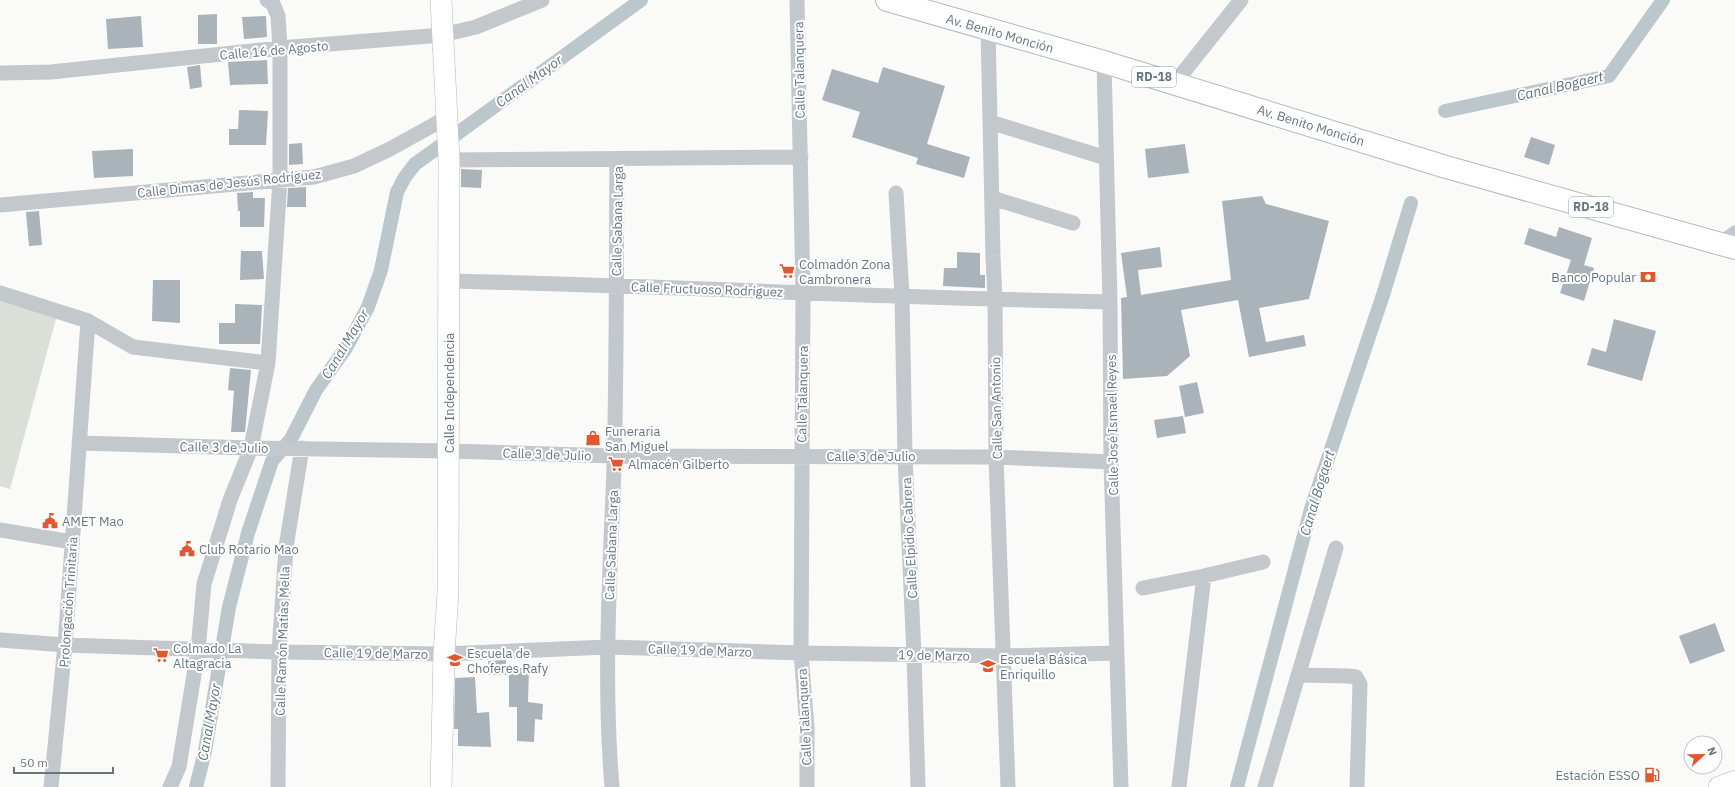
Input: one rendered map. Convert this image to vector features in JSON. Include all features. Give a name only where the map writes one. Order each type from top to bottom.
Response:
[{"type":"main road","name":"Av. Benito Monción","points":[[887,0],[1104,62],[1446,167],[1730,241]]},
{"type":"street","points":[[170,787],[179,766],[205,650],[204,584],[230,500],[251,448],[268,363],[280,180],[280,48],[278,16],[273,4],[267,0]]},
{"type":"street","name":"Calle Independencia","points":[[440,0],[449,158],[448,592],[444,654],[441,787]]},
{"type":"street","name":"Calle 16 de Agosto","points":[[0,73],[51,72],[280,48],[442,35],[476,27],[542,0]]},
{"type":"street","name":"Calle Talanquera","points":[[797,0],[803,292],[801,653],[807,727],[807,787]]},
{"type":"street","points":[[1174,84],[1241,0]]},
{"type":"street","name":"Calle San Antonio","points":[[988,29],[995,300],[996,457],[1008,787]]},
{"type":"street","name":"Calle José Ismael Reyes","points":[[1104,62],[1110,302],[1111,462],[1121,787]]},
{"type":"street","name":"Calle Dimas de Jesús Rodríguez","points":[[0,205],[314,177],[354,166],[446,121]]},
{"type":"street","points":[[990,122],[1106,158]]},
{"type":"street","points":[[449,158],[617,159],[801,157]]},
{"type":"street","name":"Calle Sabana Larga","points":[[612,787],[609,752],[608,647],[614,456],[617,159]]},
{"type":"street","name":"Calle Elpidio Cabrera","points":[[896,193],[902,296],[906,456],[918,787]]},
{"type":"street","points":[[992,198],[1073,223]]},
{"type":"street","name":"Calle Fructuoso Rodríguez","points":[[449,281],[616,285],[995,300],[1110,302]]},
{"type":"street","points":[[0,294],[88,321],[133,347],[268,363]]},
{"type":"street","name":"Prolongación Trinitaria","points":[[51,787],[65,645],[88,321]]},
{"type":"street","name":"Calle 3 de Julio","points":[[80,443],[614,456],[996,457],[1111,462]]},
{"type":"street","name":"Calle Ramón Matías Mella","points":[[278,787],[279,652],[286,547],[299,448]]},
{"type":"street","points":[[0,530],[72,542]]},
{"type":"street","points":[[1265,787],[1336,548]]},
{"type":"street","points":[[1143,588],[1263,562]]},
{"type":"street","points":[[1179,787],[1204,576]]},
{"type":"street","name":"Calle 19 de Marzo","points":[[0,640],[65,645],[279,652],[444,654],[608,647],[801,653]]},
{"type":"street","name":"19 de Marzo","points":[[801,653],[1004,656],[1116,653]]},
{"type":"street","points":[[1298,675],[1356,677],[1360,684],[1357,787]]},
{"type":"street","points":[[1719,787],[1735,781]]},
{"type":"shaded area","points":[[0,298],[57,315],[10,489],[0,486]]},
{"type":"building","points":[[217,14],[217,44],[198,44],[198,15]]},
{"type":"building","points":[[141,16],[143,47],[108,49],[106,19]]},
{"type":"building","points":[[266,16],[267,37],[244,39],[242,17]]},
{"type":"building","points":[[267,60],[268,84],[230,85],[228,62]]},
{"type":"building","points":[[200,65],[202,87],[190,89],[187,67]]},
{"type":"building","points":[[883,67],[945,86],[927,144],[970,157],[964,178],[916,164],[918,158],[852,137],[860,112],[822,100],[832,69],[878,83]]},
{"type":"building","points":[[239,110],[268,111],[266,145],[229,145],[229,129],[238,129]]},
{"type":"building","points":[[1531,137],[1555,145],[1549,165],[1524,157]]},
{"type":"building","points":[[302,143],[303,164],[289,165],[289,144]]},
{"type":"building","points":[[1185,144],[1189,173],[1148,178],[1145,149]]},
{"type":"building","points":[[133,149],[133,176],[94,178],[92,151]]},
{"type":"building","points":[[461,169],[482,170],[481,188],[461,187]]},
{"type":"building","points":[[306,187],[306,207],[287,207],[288,188]]},
{"type":"building","points":[[253,192],[253,198],[265,198],[264,227],[240,227],[240,211],[238,211],[237,193]]},
{"type":"building","points":[[1262,196],[1266,204],[1329,221],[1309,299],[1259,308],[1266,342],[1304,335],[1306,346],[1249,357],[1238,300],[1181,310],[1190,356],[1167,376],[1123,379],[1121,298],[1127,297],[1121,253],[1160,247],[1162,267],[1138,270],[1141,295],[1231,280],[1222,201]]},
{"type":"building","points":[[39,211],[42,245],[29,246],[26,212]]},
{"type":"building","points":[[1559,227],[1592,238],[1584,265],[1594,268],[1584,301],[1560,293],[1571,260],[1524,244],[1529,228],[1556,237]]},
{"type":"building","points":[[241,251],[262,251],[264,279],[240,280]]},
{"type":"building","points":[[957,252],[980,253],[980,275],[985,275],[985,288],[943,286],[944,268],[957,268]]},
{"type":"building","points":[[153,280],[180,280],[180,323],[152,321]]},
{"type":"building","points":[[235,304],[262,305],[260,344],[219,344],[219,323],[235,323]]},
{"type":"building","points":[[1614,319],[1656,331],[1642,381],[1587,365],[1592,348],[1606,352]]},
{"type":"building","points":[[230,368],[251,370],[245,432],[231,432],[234,391],[228,390]]},
{"type":"building","points":[[1197,382],[1204,413],[1185,417],[1179,386]]},
{"type":"building","points":[[1183,416],[1186,433],[1157,438],[1154,420]]},
{"type":"building","points":[[1715,623],[1725,651],[1690,664],[1679,636]]},
{"type":"building","points":[[506,660],[506,675],[489,675],[488,661]]},
{"type":"building","points":[[509,668],[529,668],[528,702],[543,704],[542,720],[535,719],[534,742],[517,741],[517,707],[509,707]]},
{"type":"building","points":[[475,677],[477,713],[489,712],[491,747],[458,746],[458,729],[454,729],[455,678]]},
{"type":"waterway","name":"Canal Mayor","points":[[196,787],[205,751],[229,607],[248,533],[272,461],[291,439],[316,390],[346,348],[368,307],[381,270],[397,192],[405,177],[415,164],[641,0]]},
{"type":"waterway","name":"Canal Bogaert","points":[[1445,111],[1609,76],[1663,0]]},
{"type":"waterway","name":"Canal Bogaert","points":[[1237,787],[1311,509],[1384,292],[1411,203]]},
{"type":"place","name":"Colmadón Zona Cambronera","points":[[787,271]]},
{"type":"place","name":"Banco Popular","points":[[1648,277]]},
{"type":"place","name":"Funeraria San Miguel","points":[[593,438]]},
{"type":"place","name":"Almacén Gilberto","points":[[616,464]]},
{"type":"place","name":"AMET Mao","points":[[50,521]]},
{"type":"place","name":"Club Rotario Mao","points":[[187,549]]},
{"type":"place","name":"Colmado La Altagracia","points":[[161,655]]},
{"type":"place","name":"Escuela de Choferes Rafy","points":[[455,660]]},
{"type":"place","name":"Escuela Básica Enriquillo","points":[[988,666]]},
{"type":"place","name":"Estación ESSO","points":[[1652,775]]}]
